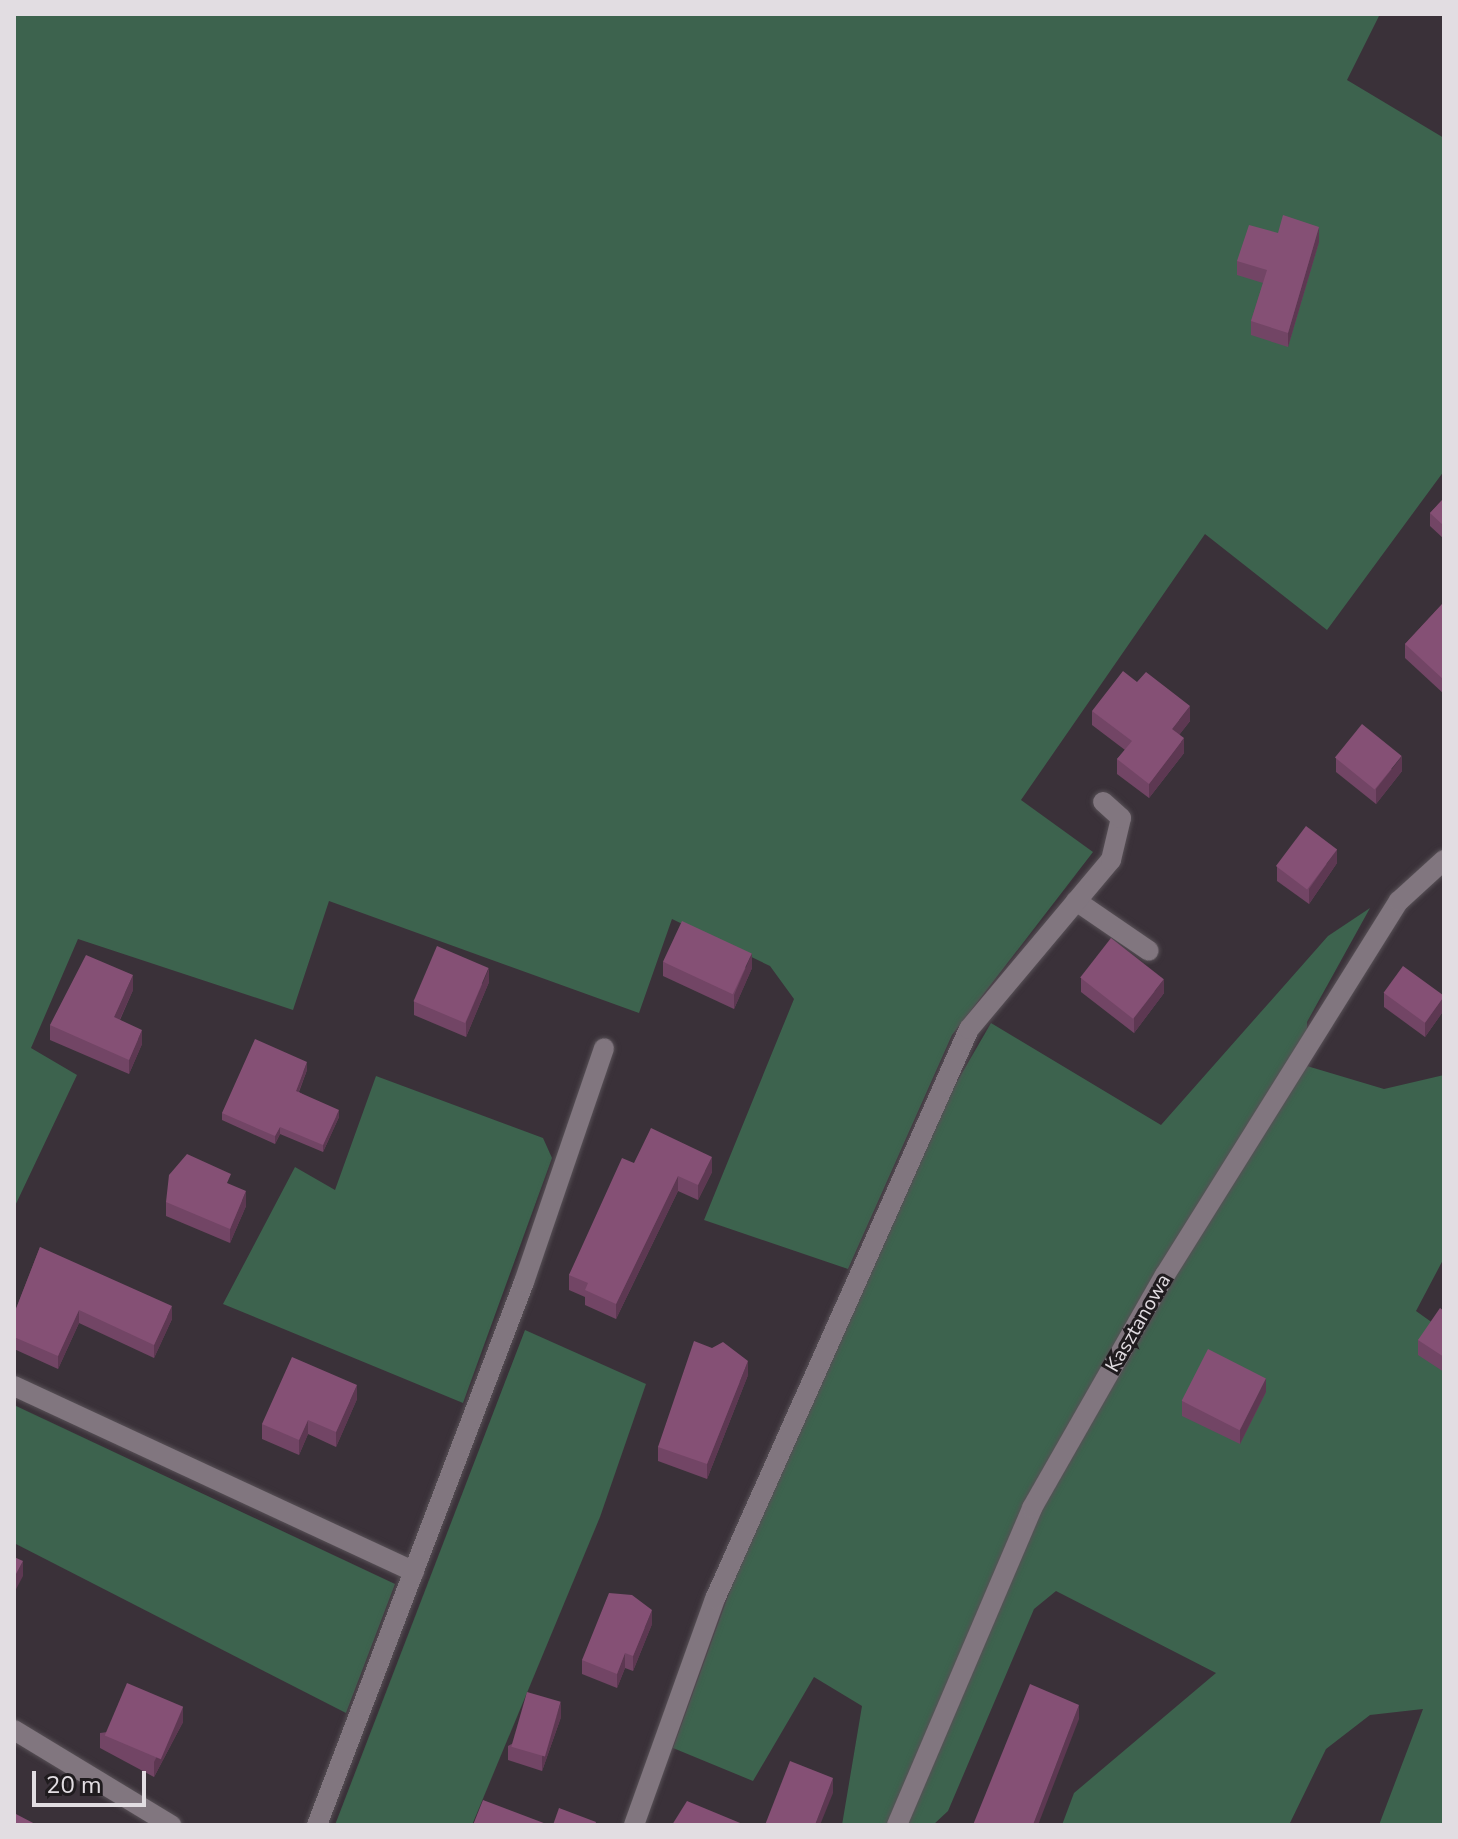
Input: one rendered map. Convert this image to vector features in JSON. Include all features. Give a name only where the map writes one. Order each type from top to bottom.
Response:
[{"type":"street","points":[[634,1825],[715,1599],[901,1172],[969,1029],[1111,860],[1121,818],[1103,802]]},
{"type":"street","name":"Kasztanowa","points":[[897,1825],[1047,1481],[1165,1275],[1399,901],[1444,860]]},
{"type":"street","points":[[1076,901],[1149,951]]},
{"type":"street","points":[[317,1825],[414,1572],[604,1048]]},
{"type":"street","points":[[14,1386],[414,1572]]},
{"type":"street","points":[[14,1730],[171,1825]]},
{"type":"green space","points":[[14,14],[1380,14],[1347,80],[1444,138],[1444,471],[1327,630],[1205,534],[1021,800],[1093,852],[952,1035],[848,1269],[704,1220],[794,999],[770,966],[672,919],[639,1013],[329,901],[293,1010],[78,939],[31,1048],[77,1075],[14,1208]]},
{"type":"green space","points":[[1370,908],[1307,1022],[1307,1066],[1384,1089],[1444,1075],[1444,1258],[1416,1311],[1444,1331],[1444,1825],[1379,1825],[1423,1709],[1370,1715],[1326,1749],[1289,1825],[1062,1825],[1074,1793],[1216,1673],[1056,1591],[1034,1609],[948,1811],[933,1825],[842,1825],[862,1706],[814,1677],[753,1781],[673,1748],[740,1563],[929,1130],[991,1023],[1161,1125],[1328,936]]},
{"type":"green space","points":[[376,1076],[543,1138],[552,1158],[463,1403],[223,1304],[295,1167],[335,1190]]},
{"type":"green space","points":[[525,1330],[646,1384],[600,1517],[472,1825],[335,1825]]},
{"type":"green space","points":[[14,1405],[395,1584],[346,1713],[14,1543]]},
{"type":"building","points":[[1283,215],[1319,227],[1288,333],[1251,321],[1267,270],[1237,261],[1249,225],[1278,233]]},
{"type":"building","points":[[1444,498],[1444,526],[1430,513]]},
{"type":"building","points":[[1444,602],[1444,680],[1405,644]]},
{"type":"building","points":[[1123,671],[1137,682],[1146,672],[1190,706],[1172,729],[1184,738],[1149,784],[1117,759],[1132,741],[1092,711]]},
{"type":"building","points":[[1362,724],[1402,756],[1375,790],[1335,757]]},
{"type":"building","points":[[1306,826],[1337,849],[1307,889],[1276,866]]},
{"type":"building","points":[[682,921],[752,954],[733,994],[663,962]]},
{"type":"building","points":[[1111,938],[1164,979],[1133,1019],[1080,977]]},
{"type":"building","points":[[437,946],[489,968],[465,1023],[414,1001]]},
{"type":"building","points":[[86,955],[133,975],[114,1017],[142,1030],[129,1060],[50,1025]]},
{"type":"building","points":[[1403,966],[1444,996],[1425,1023],[1384,993]]},
{"type":"building","points":[[255,1039],[307,1062],[296,1091],[339,1110],[323,1145],[280,1127],[275,1136],[222,1113]]},
{"type":"building","points":[[651,1128],[712,1157],[698,1185],[678,1176],[616,1304],[585,1290],[588,1283],[569,1275],[622,1158],[634,1163]]},
{"type":"building","points":[[187,1154],[231,1174],[227,1183],[246,1191],[230,1229],[166,1202],[169,1175]]},
{"type":"building","points":[[40,1247],[172,1306],[154,1345],[79,1310],[58,1356],[14,1337],[14,1314]]},
{"type":"building","points":[[1440,1308],[1444,1311],[1444,1357],[1418,1340]]},
{"type":"building","points":[[694,1341],[712,1348],[723,1342],[748,1361],[707,1464],[658,1447]]},
{"type":"building","points":[[1208,1349],[1266,1379],[1240,1430],[1182,1401]]},
{"type":"building","points":[[292,1357],[357,1385],[336,1432],[308,1420],[299,1440],[262,1424]]},
{"type":"building","points":[[14,1557],[23,1561],[14,1578]]},
{"type":"building","points":[[609,1593],[632,1595],[652,1610],[633,1656],[625,1653],[617,1674],[582,1660]]},
{"type":"building","points":[[127,1683],[183,1707],[161,1759],[105,1735]]},
{"type":"building","points":[[1030,1684],[1079,1705],[1033,1825],[973,1825]]},
{"type":"building","points":[[527,1692],[561,1702],[545,1756],[511,1747]]},
{"type":"building","points":[[790,1761],[833,1778],[815,1825],[765,1825]]},
{"type":"building","points":[[483,1800],[549,1825],[473,1825]]},
{"type":"building","points":[[687,1801],[745,1825],[672,1825]]},
{"type":"building","points":[[559,1808],[596,1822],[595,1825],[553,1825]]},
{"type":"building","points":[[14,1813],[37,1825],[14,1825]]}]
